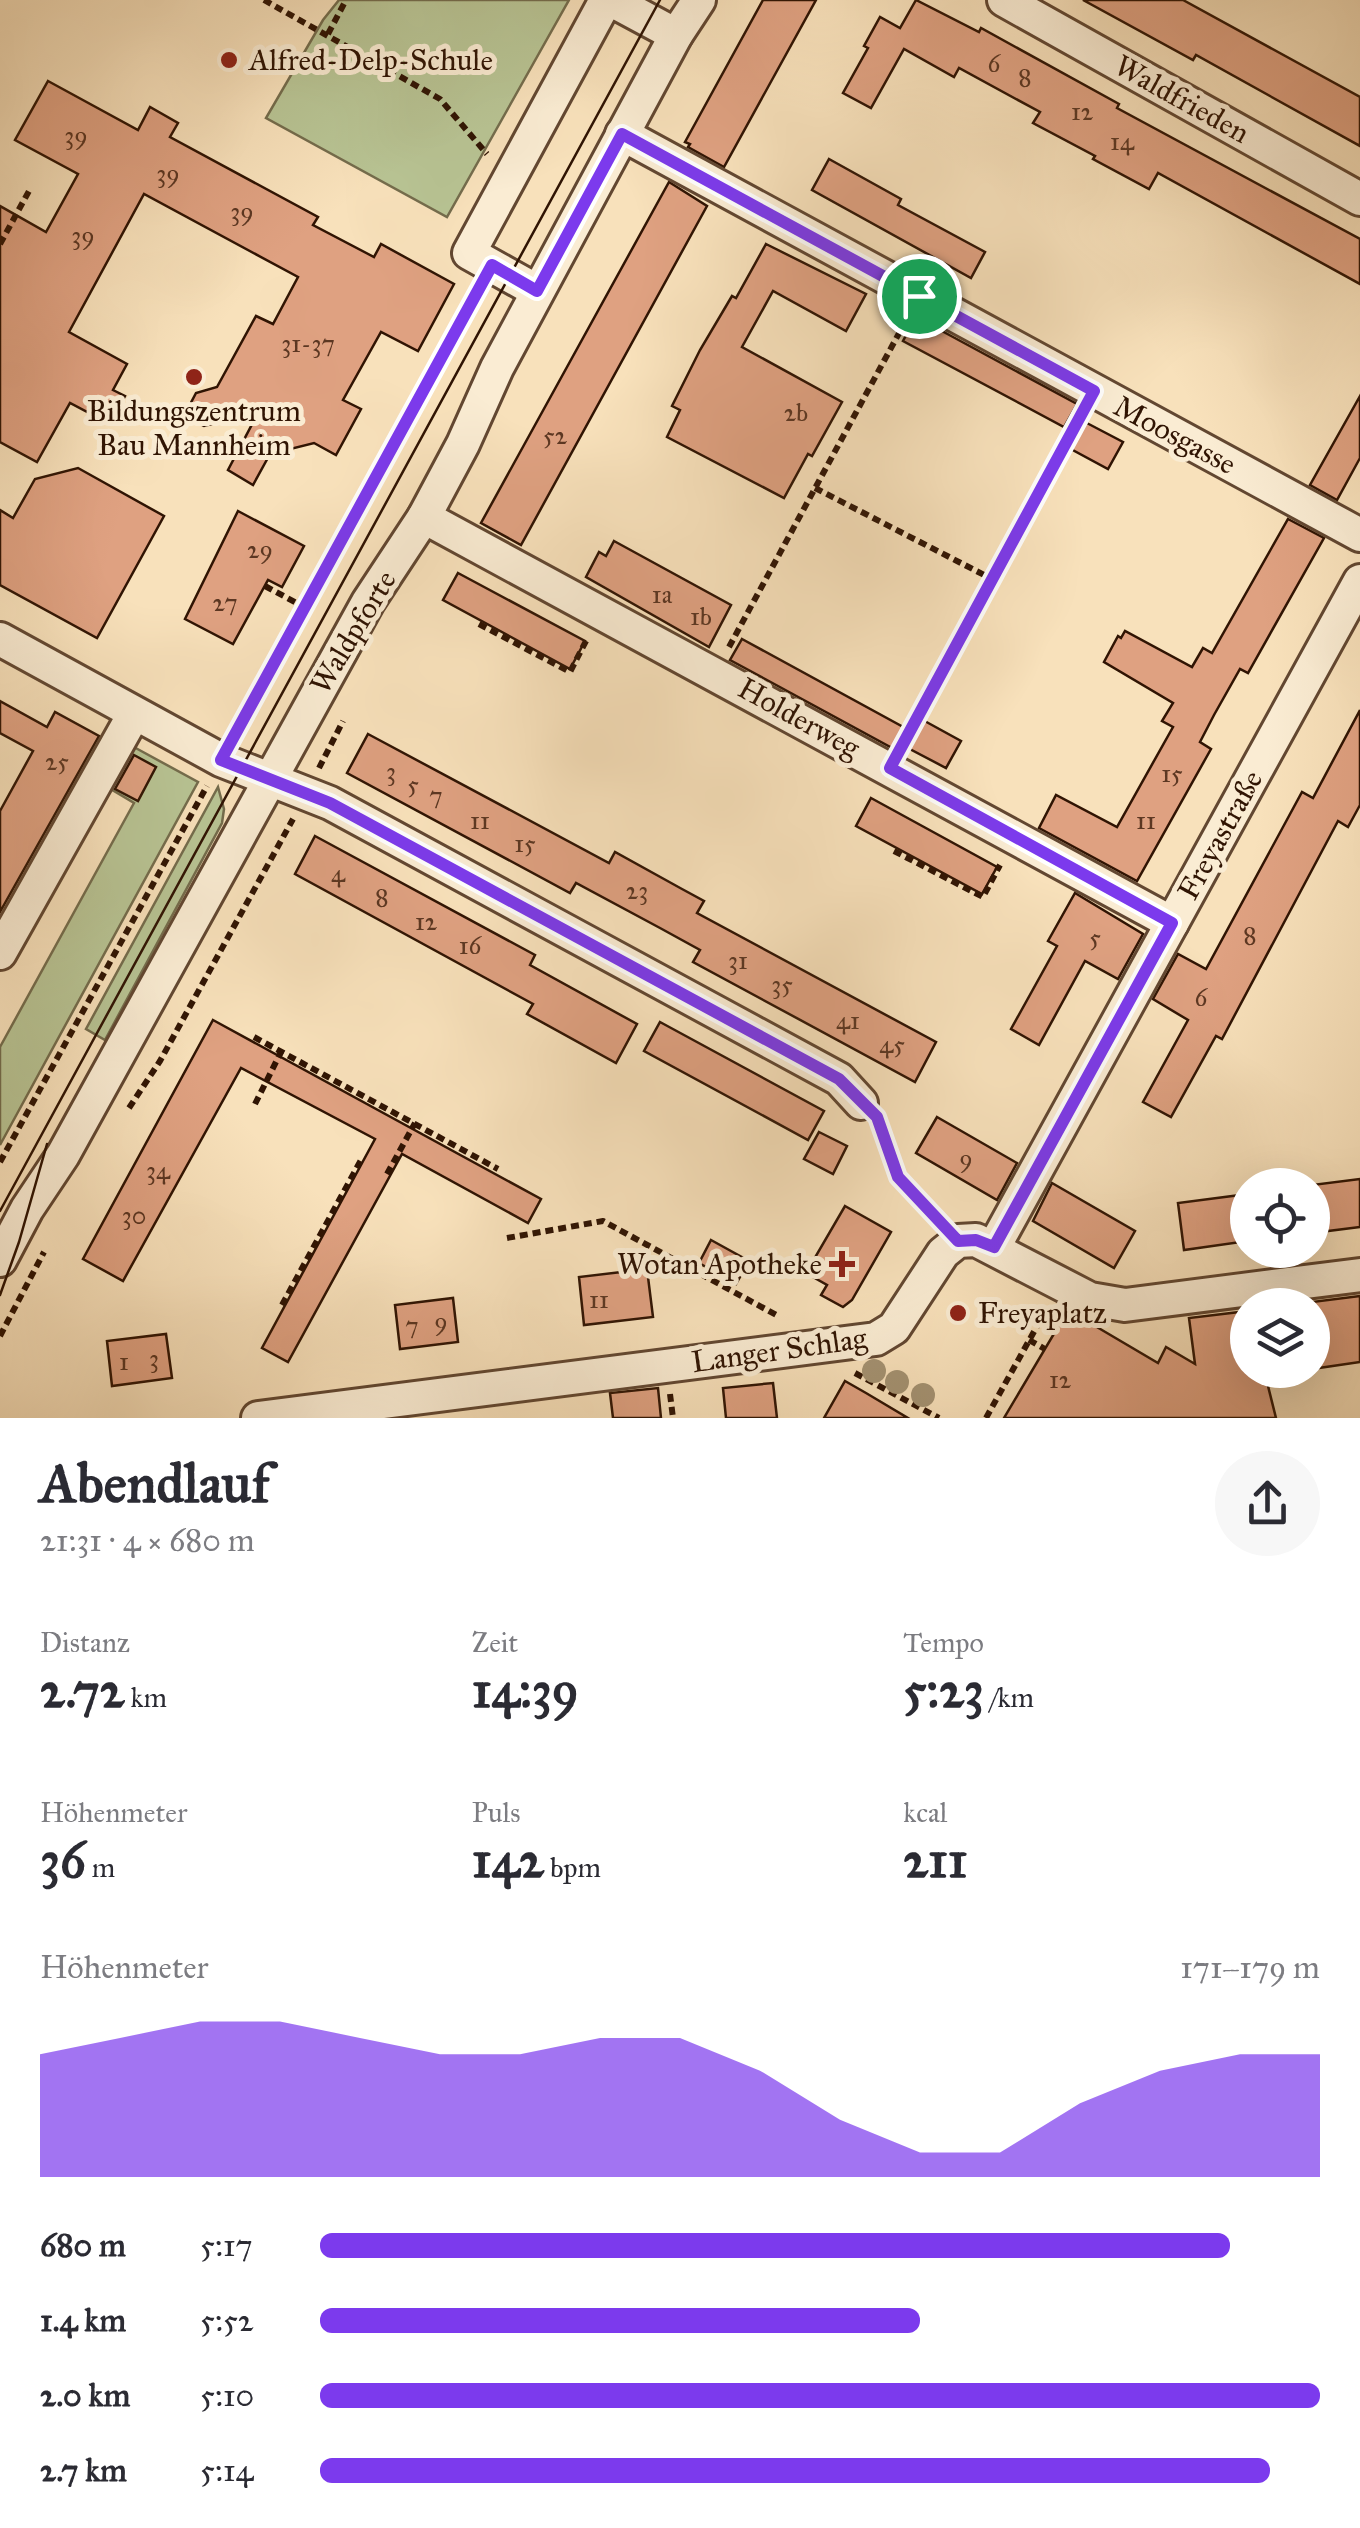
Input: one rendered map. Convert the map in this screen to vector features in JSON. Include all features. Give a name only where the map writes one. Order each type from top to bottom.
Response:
[{"type":"street","points":[[537,291],[469,253],[508,180],[609,0],[676,35]]},
{"type":"street","name":"Waldpforte","points":[[4,1243],[62,1155],[368,602],[424,517],[537,291],[698,0]]},
{"type":"street","name":"Waldfrieden","points":[[1004,0],[1360,199]]},
{"type":"street","name":"Moosgasse","points":[[622,134],[1360,535]]},
{"type":"street","name":"Holderweg","points":[[424,517],[1172,923]]},
{"type":"street","name":"Freyastraße","points":[[994,1247],[1360,581]]},
{"type":"street","points":[[0,639],[221,760],[330,803],[839,1079],[861,1104]]},
{"type":"street","points":[[0,953],[134,714]]},
{"type":"street","points":[[958,1241],[976,1240],[994,1247],[1104,1302],[1138,1305],[1360,1275]]},
{"type":"street","name":"Langer Schlag","points":[[258,1418],[876,1339],[894,1328],[944,1253],[958,1241]]},
{"type":"path","points":[[264,0],[440,99],[508,180]]},
{"type":"path","points":[[328,34],[346,0]]},
{"type":"path","points":[[0,244],[29,191]]},
{"type":"path","points":[[0,1162],[492,265]]},
{"type":"path","points":[[715,672],[919,296]]},
{"type":"path","points":[[890,768],[1094,391]]},
{"type":"path","points":[[815,488],[992,579]]},
{"type":"path","points":[[265,586],[306,608]]},
{"type":"path","points":[[479,624],[570,672],[602,612]]},
{"type":"path","points":[[894,850],[982,898],[1014,837]]},
{"type":"path","points":[[254,1037],[498,1168]]},
{"type":"path","points":[[255,1104],[281,1052]]},
{"type":"path","points":[[861,1104],[877,1117],[898,1177],[958,1241]]},
{"type":"path","points":[[387,1174],[415,1123]]},
{"type":"path","points":[[282,1304],[360,1160]]},
{"type":"path","points":[[507,1238],[603,1221],[806,1332],[848,1369],[938,1418]]},
{"type":"path","points":[[0,1336],[42,1258]]},
{"type":"path","points":[[986,1418],[1061,1283]]},
{"type":"path","points":[[1030,1340],[1045,1349]]},
{"type":"green space","points":[[339,0],[569,0],[447,217],[266,118],[323,20]]},
{"type":"green space","points":[[132,746],[198,782],[0,1145],[0,1047],[134,803],[109,788]]},
{"type":"green space","points":[[218,787],[224,809],[222,823],[105,1040],[86,1029]]},
{"type":"building","points":[[763,0],[816,0],[724,167],[685,142]]},
{"type":"building","points":[[916,0],[979,32],[981,28],[1119,104],[1117,108],[1360,239],[1360,284],[1158,173],[1149,189],[1093,159],[1095,156],[1033,123],[1040,112],[959,68],[954,77],[904,49],[871,108],[843,93],[880,17],[900,28]]},
{"type":"building","points":[[1083,0],[1183,0],[1360,97],[1360,146],[1196,55],[1193,60]]},
{"type":"building","points":[[48,81],[138,130],[150,107],[178,123],[170,137],[318,217],[313,225],[374,257],[381,244],[454,284],[418,351],[381,332],[343,400],[361,409],[336,455],[314,443],[270,454],[253,485],[228,470],[258,413],[204,426],[184,416],[196,393],[217,387],[256,316],[273,324],[298,277],[144,194],[69,332],[127,364],[113,390],[125,396],[110,424],[70,403],[37,462],[0,442],[0,206],[46,232],[78,174],[15,140]]},
{"type":"building","points":[[829,159],[901,199],[898,205],[985,252],[971,278],[812,190]]},
{"type":"building","points":[[669,182],[707,206],[521,545],[481,523]]},
{"type":"building","points":[[766,244],[866,294],[846,331],[773,291],[742,347],[842,402],[784,498],[667,437],[680,410],[672,406],[700,350],[732,296],[736,298]]},
{"type":"building","points":[[916,317],[1077,404],[1064,427],[903,341]]},
{"type":"building","points":[[1360,396],[1360,458],[1337,500],[1310,485]]},
{"type":"building","points":[[1083,421],[1123,442],[1108,469],[1069,448]]},
{"type":"building","points":[[78,468],[164,516],[97,638],[0,585],[0,510],[13,518],[35,479]]},
{"type":"building","points":[[238,511],[304,546],[282,587],[268,580],[233,644],[185,619]]},
{"type":"building","points":[[1288,519],[1324,538],[1248,673],[1240,669],[1214,715],[1200,742],[1211,749],[1137,881],[1039,828],[1056,795],[1117,827],[1173,727],[1162,721],[1173,703],[1104,662],[1118,636],[1121,638],[1125,631],[1192,667],[1203,648],[1212,653]]},
{"type":"building","points":[[614,541],[731,605],[709,647],[586,577],[599,552],[606,556]]},
{"type":"building","points":[[458,573],[585,641],[570,669],[443,600]]},
{"type":"building","points":[[742,639],[905,728],[894,749],[730,660]]},
{"type":"building","points":[[0,701],[47,727],[55,712],[99,736],[0,912],[0,811],[33,751],[0,733]]},
{"type":"building","points":[[1360,710],[1360,805],[1348,827],[1338,821],[1222,1039],[1216,1036],[1171,1117],[1143,1102],[1188,1020],[1153,999],[1178,954],[1206,969],[1302,792],[1313,798]]},
{"type":"building","points":[[921,719],[961,741],[946,768],[906,747]]},
{"type":"building","points":[[368,734],[609,863],[615,852],[704,901],[697,913],[936,1042],[915,1082],[693,962],[700,950],[660,928],[576,883],[570,893],[347,773]]},
{"type":"building","points":[[134,755],[156,767],[138,801],[115,789]]},
{"type":"building","points":[[871,798],[997,867],[982,894],[856,826]]},
{"type":"building","points":[[315,836],[535,955],[530,965],[637,1024],[616,1063],[527,1014],[533,1004],[295,874]]},
{"type":"building","points":[[1075,893],[1143,934],[1118,979],[1085,961],[1039,1045],[1011,1029],[1057,946],[1048,941]]},
{"type":"building","points":[[213,1020],[541,1199],[528,1223],[402,1154],[288,1362],[262,1348],[375,1139],[241,1068],[123,1281],[83,1259]]},
{"type":"building","points":[[660,1022],[824,1111],[808,1140],[644,1051]]},
{"type":"building","points":[[937,1117],[1017,1163],[997,1200],[916,1153]]},
{"type":"building","points":[[819,1132],[847,1146],[833,1174],[804,1159]]},
{"type":"building","points":[[1360,1179],[1360,1227],[1330,1231],[1330,1183]]},
{"type":"building","points":[[1052,1183],[1135,1231],[1114,1268],[1033,1221]]},
{"type":"building","points":[[1230,1196],[1230,1244],[1184,1250],[1178,1203]]},
{"type":"building","points":[[845,1206],[891,1232],[852,1300],[843,1307],[821,1295],[827,1285],[806,1273]]},
{"type":"building","points":[[711,1240],[749,1261],[736,1284],[699,1263]]},
{"type":"building","points":[[647,1269],[653,1317],[584,1325],[579,1277]]},
{"type":"building","points":[[1360,1296],[1360,1362],[1330,1366],[1330,1300]]},
{"type":"building","points":[[453,1298],[458,1342],[400,1349],[395,1305]]},
{"type":"building","points":[[1068,1310],[1158,1363],[1166,1347],[1195,1364],[1189,1318],[1230,1313],[1230,1388],[1268,1388],[1276,1418],[1004,1418]]},
{"type":"building","points":[[166,1334],[172,1378],[112,1386],[107,1341]]},
{"type":"building","points":[[845,1381],[866,1393],[908,1418],[824,1418]]},
{"type":"building","points":[[773,1383],[777,1418],[726,1418],[723,1388]]},
{"type":"building","points":[[658,1388],[661,1418],[613,1418],[610,1393]]},
{"type":"tram line","points":[[0,1211],[660,0]]},
{"type":"tram line","points":[[0,1295],[47,1144]]},
{"type":"place","name":"Alfred-Delp-Schule","points":[[229,60]]},
{"type":"place","name":"Bildungszentrum Bau Mannheim","points":[[194,377]]},
{"type":"place","name":"Wotan Apotheke","points":[[842,1264]]},
{"type":"place","name":"Freyaplatz","points":[[958,1313]]},
{"type":"route","points":[[622,134],[919,296],[1094,391],[890,768],[1172,923],[994,1247],[976,1240],[958,1241],[936,1221],[898,1177],[877,1117],[839,1079],[330,803],[221,760],[492,265],[537,291],[622,134]]}]
